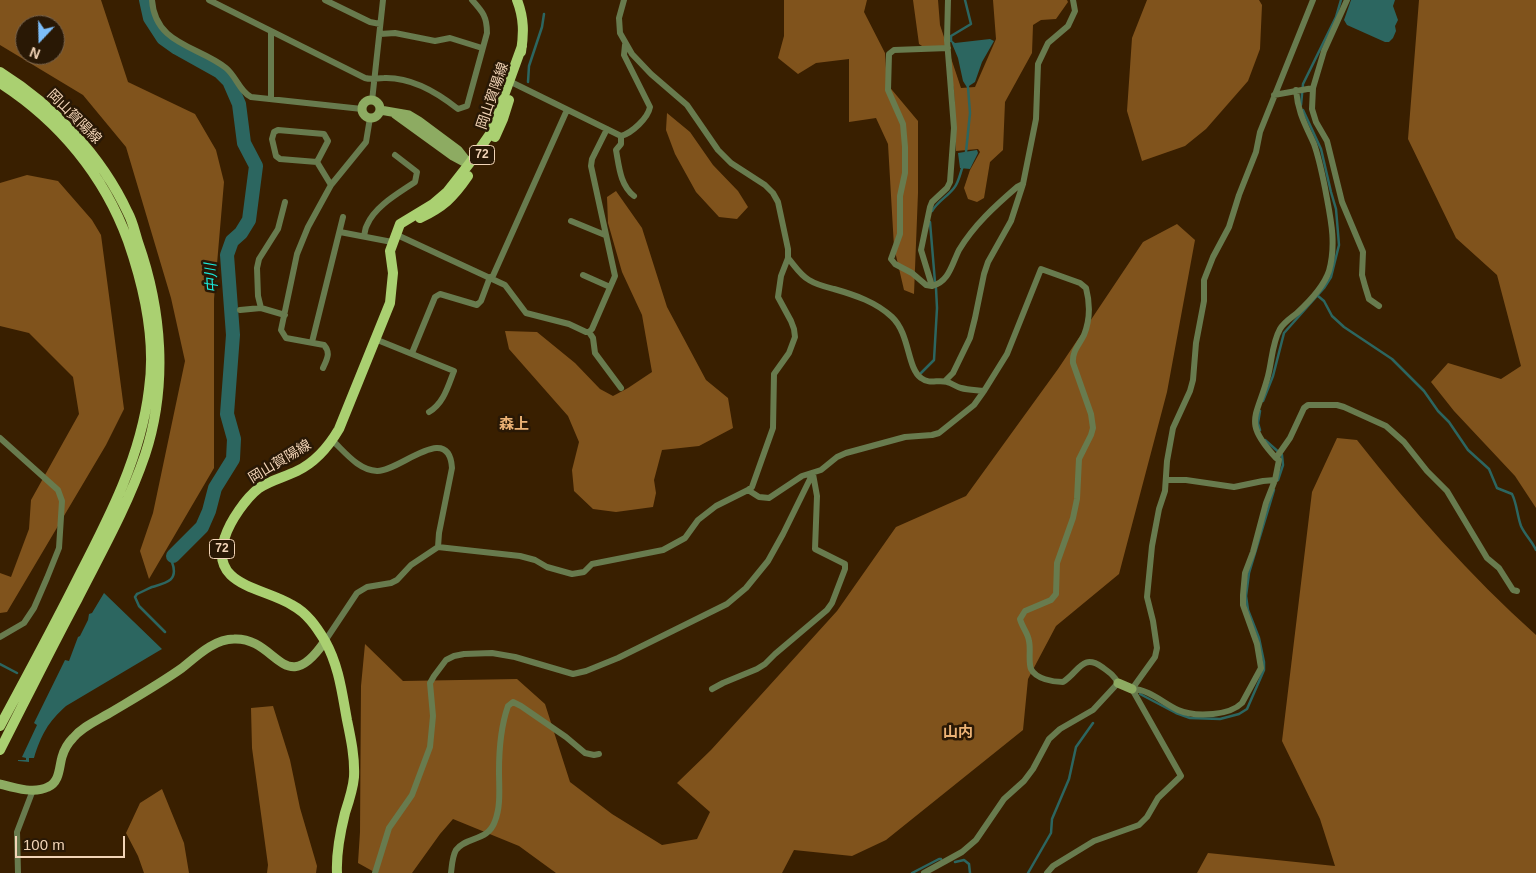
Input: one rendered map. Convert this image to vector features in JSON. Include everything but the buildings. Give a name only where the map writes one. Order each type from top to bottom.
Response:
[{"type":"main road","name":"岡山賀陽線","points":[[337,873],[336,856],[354,777],[354,755],[339,676],[333,656],[307,615],[292,605],[239,583],[230,576],[222,557],[225,535],[247,499],[260,488],[276,479],[311,463],[332,440],[375,339],[392,293],[393,273],[390,251],[400,224],[433,204],[447,192],[471,166],[490,134],[511,82],[522,46],[524,28],[517,0]]},
{"type":"main road","name":"岡山賀陽線","points":[[0,72],[20,84],[59,117],[92,154],[129,214],[147,266],[156,305],[160,363],[158,395],[153,423],[134,484],[116,524],[0,750]]},
{"type":"main road","name":"岡山賀陽線","points":[[0,83],[16,93],[53,124],[85,160],[120,218],[139,272],[146,305],[150,341],[150,387],[135,454],[104,526],[0,726]]},
{"type":"street","points":[[152,0],[156,18],[164,29],[179,44],[226,68],[245,94],[251,97],[362,109]]},
{"type":"street","points":[[209,0],[365,78],[374,80],[383,78],[411,83],[443,97],[458,109],[466,106],[487,33],[487,21],[481,9],[472,0]]},
{"type":"street","points":[[325,0],[370,22],[380,24]]},
{"type":"street","points":[[372,101],[383,0]]},
{"type":"street","points":[[0,784],[33,790],[42,790],[51,786],[56,779],[67,746],[82,729],[166,679],[220,641],[248,640],[258,645],[282,664],[298,666],[306,663],[312,658],[357,592],[368,587],[397,580],[411,565],[438,547],[520,556],[535,560],[547,567],[572,574],[584,572],[592,564],[663,550],[685,538],[698,520],[716,506],[748,490],[756,479],[773,428],[774,374],[789,353],[795,337],[794,329],[778,297],[781,276],[788,258],[788,243],[778,202],[766,185],[724,157],[687,105],[641,65],[625,45],[620,33],[619,18],[624,0]]},
{"type":"street","points":[[932,286],[921,250],[932,202],[947,188],[950,182],[954,128],[948,48],[948,0]]},
{"type":"street","points":[[945,381],[953,373],[970,338],[986,268],[1011,220],[1023,184],[1036,120],[1038,64],[1048,44],[1068,26],[1075,11],[1073,0]]},
{"type":"street","points":[[1132,689],[1155,657],[1157,648],[1147,590],[1152,546],[1165,491],[1167,461],[1173,428],[1193,380],[1196,343],[1204,301],[1204,280],[1213,257],[1229,227],[1256,152],[1260,132],[1313,0]]},
{"type":"street","points":[[1279,455],[1258,436],[1255,427],[1256,409],[1268,378],[1272,356],[1281,328],[1299,311],[1326,278],[1330,268],[1336,207],[1327,141],[1316,122],[1312,109],[1310,88],[1324,51],[1347,4],[1347,0]]},
{"type":"street","points":[[271,32],[271,99]]},
{"type":"street","points":[[380,34],[395,33],[435,42],[450,38],[482,48]]},
{"type":"street","points":[[511,82],[621,136],[628,134],[649,112],[650,107],[624,55],[625,45]]},
{"type":"street","points":[[948,48],[894,50],[889,54],[888,90],[904,124],[905,147],[905,173],[900,196],[900,234],[891,259],[895,264],[912,273],[926,285],[932,286],[942,282],[949,273],[959,251],[982,219],[1017,186],[1023,184]]},
{"type":"street","points":[[1274,95],[1310,88]]},
{"type":"street","points":[[1297,90],[1299,114],[1319,159],[1336,207],[1363,252],[1362,275],[1367,292],[1373,303],[1379,306]]},
{"type":"street","points":[[372,101],[379,105],[380,110],[378,115],[370,118],[364,115],[362,109],[366,102],[372,101]]},
{"type":"street","points":[[380,110],[409,115],[419,121],[458,150],[471,166]]},
{"type":"street","points":[[412,354],[435,296],[440,294],[477,305],[481,301],[567,110]]},
{"type":"street","points":[[323,368],[328,355],[328,350],[324,344],[286,338],[281,330],[297,254],[308,227],[331,185],[366,142],[370,118]]},
{"type":"street","points":[[589,332],[615,276],[591,166],[592,159],[606,129]]},
{"type":"street","points":[[278,130],[324,134],[328,141],[317,162],[280,159],[274,151],[272,139],[274,132],[278,130]]},
{"type":"street","points":[[621,136],[621,144],[616,150],[618,168],[629,192],[634,196]]},
{"type":"street","points":[[364,236],[367,224],[383,205],[415,182],[417,172],[395,155]]},
{"type":"street","points":[[317,162],[331,185]]},
{"type":"street","points":[[261,308],[258,296],[257,268],[259,260],[278,229],[285,202]]},
{"type":"street","points":[[312,342],[343,217]]},
{"type":"street","points":[[571,221],[605,235]]},
{"type":"street","points":[[340,232],[364,236],[395,236],[505,285],[526,313],[569,324],[589,332],[594,338],[595,353],[620,388]]},
{"type":"street","points":[[788,258],[808,280],[857,296],[890,315],[898,322],[904,333],[916,373],[921,378],[928,382],[945,381],[960,388],[984,391]]},
{"type":"street","points":[[748,490],[759,497],[769,498],[802,476],[821,470],[846,452],[905,437],[939,433],[964,415],[984,391],[1007,354],[1041,269],[1080,283],[1086,288],[1089,312],[1084,334],[1072,355],[1072,363],[1091,414],[1092,428],[1091,435],[1078,459],[1077,499],[1073,518],[1058,563],[1056,594],[1051,600],[1025,611],[1020,619],[1029,640],[1030,665],[1034,672],[1046,680],[1063,682],[1089,660],[1094,661],[1113,675],[1118,683],[1132,689],[1140,689],[1188,714],[1221,714],[1234,709],[1242,703],[1261,668],[1257,644],[1243,605],[1245,573],[1253,552],[1263,510],[1275,480],[1279,465],[1279,455],[1304,408],[1308,405],[1337,405],[1362,414],[1386,426],[1447,491],[1487,558],[1499,568],[1513,590],[1517,591]]},
{"type":"street","points":[[584,275],[610,288]]},
{"type":"street","points":[[240,310],[261,308],[285,315]]},
{"type":"street","points":[[375,339],[454,371],[442,399],[437,407],[430,412]]},
{"type":"street","points":[[0,438],[58,490],[62,501],[59,548],[34,608],[24,623],[0,637]]},
{"type":"street","points":[[332,440],[356,463],[366,469],[376,471],[384,471],[413,456],[437,447],[447,450],[451,457],[452,468],[438,547]]},
{"type":"street","points":[[712,689],[765,664],[827,610],[832,603],[845,569],[845,564],[815,549],[818,496],[813,473]]},
{"type":"street","points":[[375,873],[389,828],[394,818],[412,795],[430,747],[433,716],[430,683],[446,660],[464,654],[492,653],[523,659],[573,674],[586,671],[618,658],[727,604],[746,588],[768,561],[813,473]]},
{"type":"street","points":[[1166,480],[1186,480],[1234,487],[1275,480]]},
{"type":"street","points":[[924,873],[962,852],[976,840],[1004,799],[1024,781],[1033,769],[1049,739],[1060,729],[1093,710],[1118,683]]},
{"type":"street","points":[[1047,873],[1053,866],[1094,841],[1139,825],[1144,821],[1158,798],[1181,776],[1132,689]]},
{"type":"street","points":[[451,873],[453,856],[456,850],[466,842],[484,836],[494,824],[499,799],[500,749],[508,706],[513,702],[521,706],[566,736],[585,753],[599,754]]},
{"type":"street","points":[[18,873],[17,832],[33,790]]},
{"type":"shaded area","points":[[0,0],[101,0],[128,82],[195,114],[216,150],[224,182],[214,299],[214,468],[149,579],[140,551],[153,513],[185,361],[171,298],[126,147],[83,95],[33,65],[65,65],[65,15],[15,15],[15,54],[0,45]]},
{"type":"shaded area","points":[[784,0],[867,0],[864,12],[885,53],[887,84],[918,121],[918,193],[914,294],[904,290],[894,247],[888,144],[876,118],[849,122],[849,59],[816,63],[798,74],[778,58],[784,36]]},
{"type":"shaded area","points":[[913,0],[938,0],[940,25],[961,88],[975,87],[996,39],[993,0],[1067,0],[1068,2],[1056,19],[1041,20],[1033,25],[1032,53],[1005,102],[1003,150],[990,162],[984,198],[977,202],[968,199],[964,188],[970,170],[980,152],[978,149],[956,151],[954,90],[944,47],[925,48],[919,44]]},
{"type":"shaded area","points":[[1147,0],[1259,0],[1262,5],[1260,49],[1248,81],[1206,129],[1185,146],[1142,161],[1127,111],[1132,38]]},
{"type":"shaded area","points":[[1419,0],[1536,0],[1536,508],[1515,476],[1454,411],[1431,382],[1448,363],[1501,379],[1521,366],[1497,275],[1456,238],[1408,139]]},
{"type":"shaded area","points":[[667,113],[690,132],[713,165],[738,191],[748,207],[737,219],[719,217],[696,192],[675,154],[666,130]]},
{"type":"shaded area","points":[[27,175],[58,181],[92,220],[101,235],[124,409],[106,445],[7,612],[0,613],[0,573],[11,577],[29,529],[31,500],[79,414],[73,377],[29,333],[0,326],[0,183]]},
{"type":"shaded area","points":[[616,191],[642,228],[667,307],[706,380],[728,398],[733,428],[699,446],[662,450],[654,480],[656,493],[653,507],[616,512],[593,509],[574,491],[572,470],[579,442],[568,416],[509,349],[505,331],[537,332],[575,363],[600,389],[613,396],[652,372],[642,315],[622,272],[608,223],[607,197]]},
{"type":"shaded area","points":[[1177,224],[1195,240],[1167,392],[1119,574],[1056,626],[1028,679],[1023,730],[886,840],[852,856],[794,850],[782,873],[556,873],[519,846],[453,819],[412,873],[376,873],[358,863],[361,686],[365,644],[403,681],[517,679],[545,704],[570,782],[612,814],[662,845],[697,839],[710,812],[677,783],[711,750],[837,611],[896,527],[966,496],[1058,369],[1143,242]]},
{"type":"shaded area","points":[[1337,438],[1357,440],[1442,542],[1536,635],[1536,873],[1197,873],[1208,853],[1335,866],[1320,819],[1282,741],[1312,492]]},
{"type":"shaded area","points":[[273,706],[290,760],[300,808],[317,866],[316,873],[267,873],[268,865],[252,748],[251,708]]},
{"type":"shaded area","points":[[162,789],[184,843],[189,873],[144,873],[138,856],[126,833],[140,803]]},
{"type":"water","points":[[1351,0],[1395,0],[1393,6],[1398,20],[1395,26],[1396,31],[1389,42],[1385,42],[1347,25],[1344,20]]},
{"type":"water","points":[[950,39],[955,43],[990,39],[994,41],[982,62],[975,82],[968,89],[963,81],[958,58]]},
{"type":"water","points":[[977,150],[978,153],[970,169],[960,168],[958,153]]},
{"type":"water","points":[[104,593],[162,649],[66,706],[46,729],[34,758],[29,758],[29,762],[18,761],[26,760],[26,758],[22,757],[37,725],[34,723],[65,660],[69,661],[89,614],[92,613]]},
{"type":"waterway","name":"中川","points":[[146,0],[150,18],[163,38],[220,72],[229,81],[239,104],[244,143],[256,166],[249,220],[241,233],[232,241],[227,255],[233,335],[227,414],[234,439],[233,459],[215,488],[209,511],[202,527],[173,556]]},
{"type":"waterway","points":[[951,41],[951,36],[971,24],[965,0]]},
{"type":"waterway","points":[[1301,105],[1303,84],[1336,17],[1341,0]]},
{"type":"waterway","points":[[528,82],[529,66],[542,27],[544,14]]},
{"type":"waterway","points":[[966,152],[970,113],[968,87]]},
{"type":"waterway","points":[[1263,401],[1273,376],[1284,333],[1324,288],[1331,277],[1339,245],[1336,209],[1321,149],[1303,110]]},
{"type":"waterway","points":[[932,211],[956,186],[963,166]]},
{"type":"waterway","points":[[930,222],[935,282]]},
{"type":"waterway","points":[[921,373],[934,360],[937,308],[936,288]]},
{"type":"waterway","points":[[1318,296],[1324,301],[1332,316],[1344,327],[1392,359],[1424,391],[1438,411],[1449,422],[1468,450],[1489,469],[1497,488],[1512,494],[1521,526],[1536,550]]},
{"type":"waterway","points":[[1260,411],[1258,423],[1260,430]]},
{"type":"waterway","points":[[1265,440],[1282,455],[1283,465],[1278,480]]},
{"type":"waterway","points":[[1140,694],[1176,713],[1190,718],[1220,719],[1239,714],[1247,709],[1264,670],[1264,662],[1259,638],[1248,610],[1246,596],[1249,573],[1274,490]]},
{"type":"waterway","points":[[165,632],[139,606],[135,597],[137,594],[170,580],[174,573],[172,562]]},
{"type":"waterway","points":[[0,664],[17,673]]},
{"type":"waterway","points":[[1028,873],[1051,833],[1052,819],[1069,779],[1076,747],[1093,723]]},
{"type":"waterway","points":[[912,873],[941,859]]},
{"type":"waterway","points":[[955,862],[964,860],[969,864],[970,873]]},
{"type":"district","name":"森上","points":[[514,425]]},
{"type":"district","name":"山内","points":[[958,733]]}]
